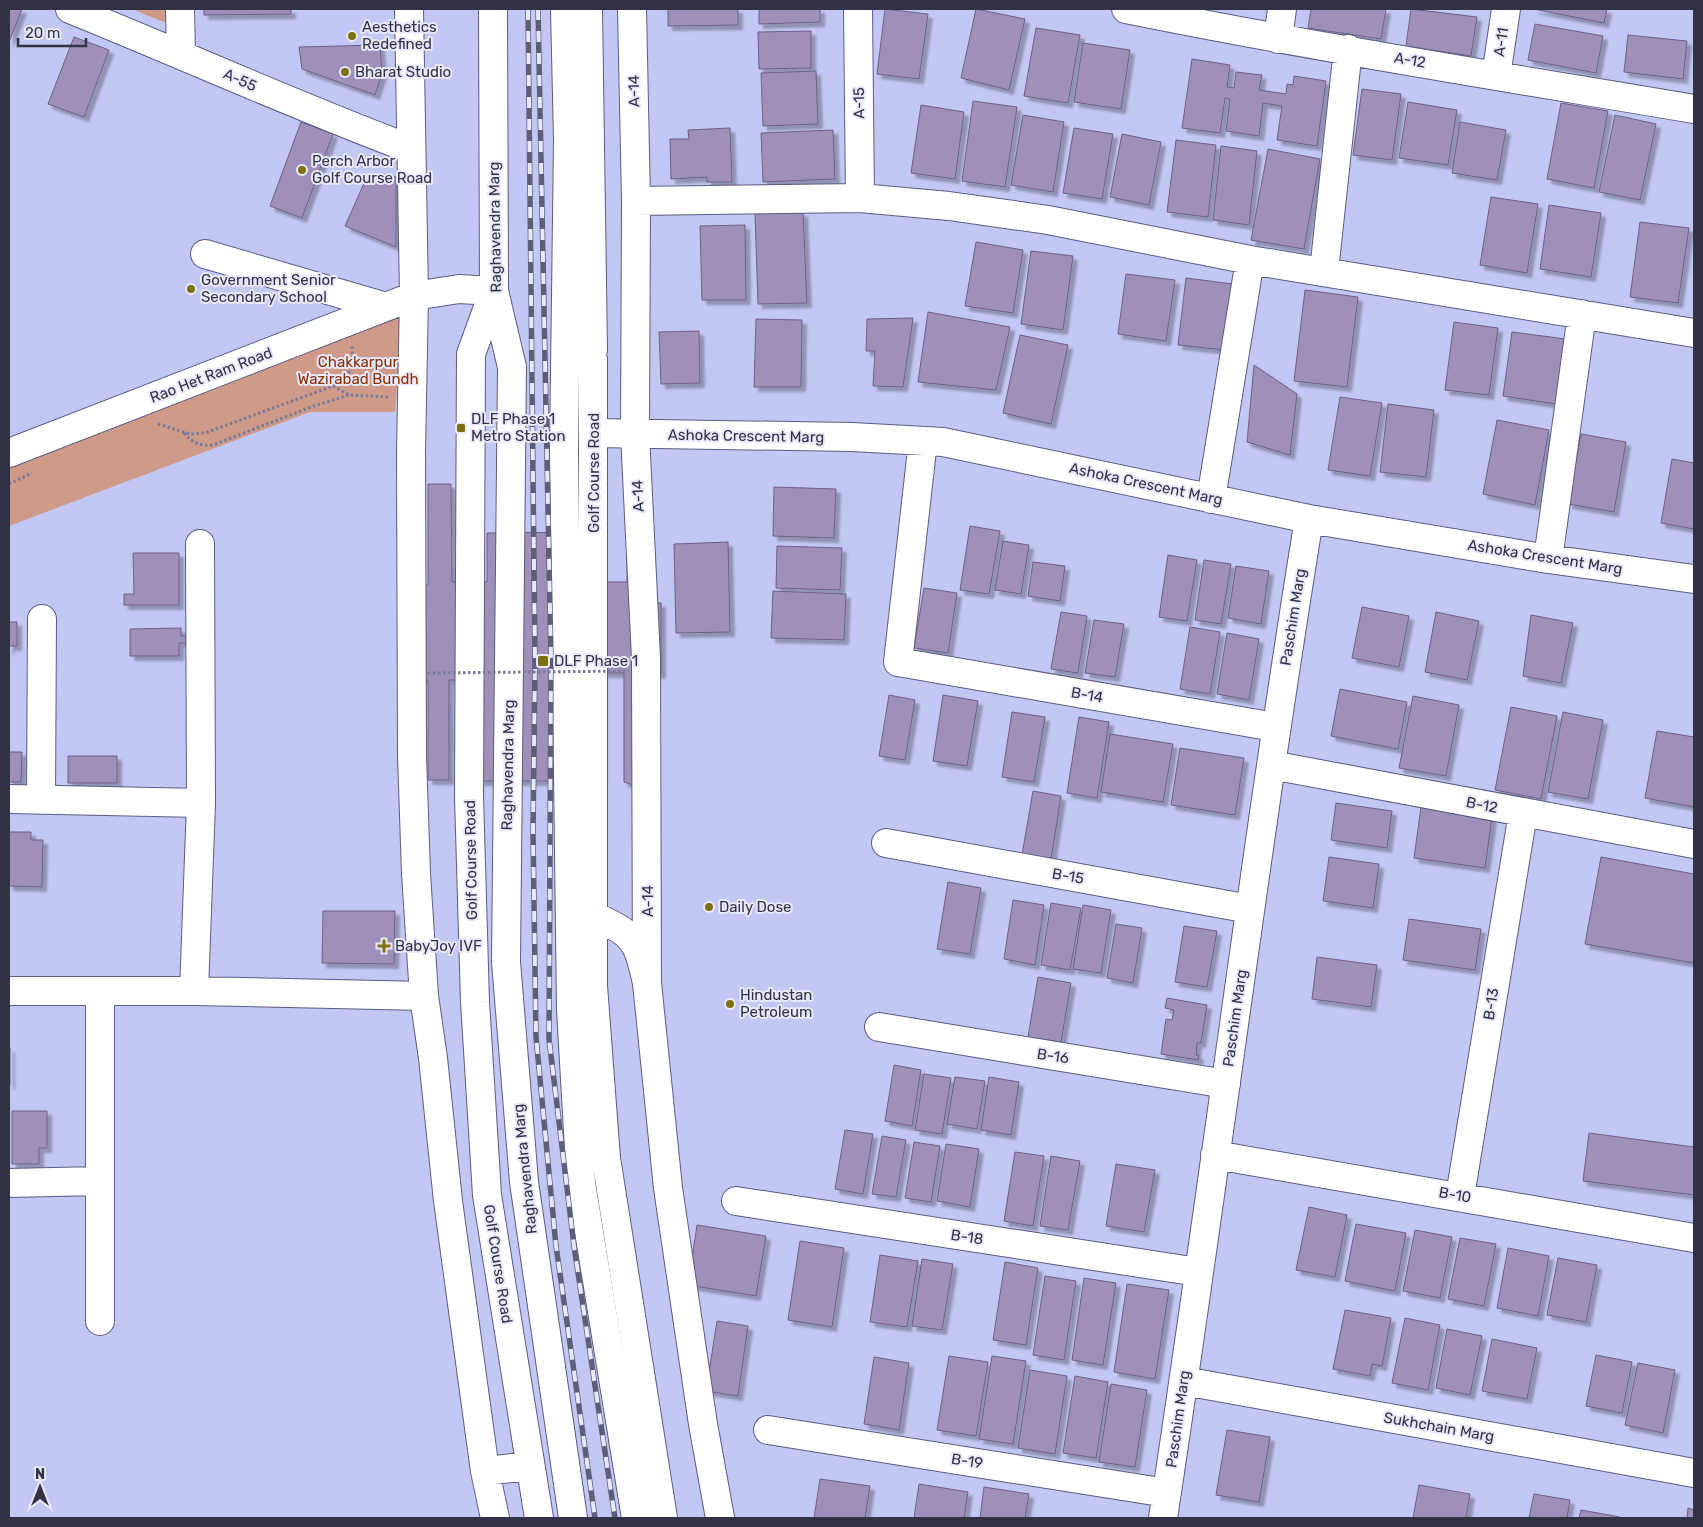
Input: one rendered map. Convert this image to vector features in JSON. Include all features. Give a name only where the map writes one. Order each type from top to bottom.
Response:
[{"type":"street","name":"A-55","points":[[70,9],[181,53],[311,110],[411,149]]},
{"type":"street","points":[[180,9],[181,53]]},
{"type":"street","points":[[409,9],[414,296],[412,399],[412,756],[416,874],[424,996],[434,1058],[448,1201],[485,1472],[495,1518]]},
{"type":"street","name":"Raghavendra Marg","points":[[493,9],[494,291],[512,367],[506,962],[524,1182],[574,1518]]},
{"type":"street","points":[[565,9],[568,140],[564,452],[571,1010],[581,1184],[636,1518]]},
{"type":"street","points":[[588,9],[593,359]]},
{"type":"street","name":"A-14","points":[[632,9],[636,201],[635,434],[646,658],[647,983]]},
{"type":"street","name":"A-15","points":[[858,9],[860,198]]},
{"type":"street","name":"A-12","points":[[1126,9],[1278,40],[1348,49],[1496,76],[1694,108]]},
{"type":"street","points":[[1278,40],[1282,9]]},
{"type":"street","name":"A-11","points":[[1496,76],[1506,9]]},
{"type":"street","points":[[1324,271],[1348,49]]},
{"type":"street","points":[[636,201],[860,198],[949,206],[1048,220],[1250,260],[1694,333]]},
{"type":"street","points":[[205,254],[386,307]]},
{"type":"street","points":[[1211,499],[1250,260]]},
{"type":"street","name":"Rao Het Ram Road","points":[[9,453],[414,296],[459,289],[494,291]]},
{"type":"street","name":"Golf Course Road","points":[[494,291],[472,354],[470,886],[487,1196],[539,1518]]},
{"type":"street","name":"Golf Course Road","points":[[566,299],[593,359],[593,986],[606,1158],[663,1518]]},
{"type":"street","points":[[1548,558],[1582,314]]},
{"type":"street","name":"Ashoka Crescent Marg","points":[[594,433],[852,437],[943,442],[1028,458],[1211,499],[1308,518],[1548,558],[1694,579]]},
{"type":"street","name":"B-14","points":[[922,441],[898,662],[1275,727]]},
{"type":"street","name":"Paschim Marg","points":[[1165,1506],[1275,727],[1308,518]]},
{"type":"street","points":[[194,990],[201,803],[200,544]]},
{"type":"street","points":[[40,800],[42,619]]},
{"type":"street","name":"B-12","points":[[1270,765],[1694,844]]},
{"type":"street","points":[[9,799],[201,803]]},
{"type":"street","name":"B-13","points":[[1460,1196],[1523,813]]},
{"type":"street","name":"B-15","points":[[886,843],[1250,909]]},
{"type":"street","points":[[594,916],[625,931],[640,952],[647,983],[668,1188],[720,1518]]},
{"type":"street","points":[[9,991],[194,990],[424,996]]},
{"type":"street","points":[[100,991],[98,1181],[100,1321]]},
{"type":"street","name":"B-16","points":[[879,1027],[1226,1084]]},
{"type":"street","name":"B-10","points":[[1215,1155],[1694,1238]]},
{"type":"street","points":[[9,1183],[98,1181]]},
{"type":"street","name":"B-18","points":[[736,1201],[1198,1272]]},
{"type":"street","name":"Sukhchain Marg","points":[[1184,1381],[1694,1473]]},
{"type":"street","name":"B-19","points":[[768,1430],[1165,1506]]},
{"type":"street","points":[[485,1472],[530,1466]]},
{"type":"path","points":[[153,424],[162,423],[190,434],[205,433],[333,386],[348,376],[353,364],[352,340],[346,323]]},
{"type":"path","points":[[333,386],[349,395]]},
{"type":"path","points":[[183,431],[190,441],[204,446],[213,445],[310,407],[349,395],[412,399]]},
{"type":"path","points":[[9,484],[36,471]]},
{"type":"path","points":[[428,673],[629,671]]},
{"type":"green space","points":[[132,9],[166,9],[166,23]]},
{"type":"green space","name":"Chakkarpur Wazirabad Bundh","points":[[404,308],[395,412],[310,412],[9,526],[9,461]]},
{"type":"building","points":[[9,9],[22,9],[9,42]]},
{"type":"building","points":[[204,9],[291,9],[291,14],[204,15]]},
{"type":"building","points":[[668,9],[738,9],[738,25],[668,26]]},
{"type":"building","points":[[759,9],[820,9],[820,22],[759,24]]},
{"type":"building","points":[[885,9],[928,14],[919,79],[877,74]]},
{"type":"building","points":[[976,9],[1025,19],[1009,90],[961,78]]},
{"type":"building","points":[[1311,9],[1386,9],[1381,39],[1308,28]]},
{"type":"building","points":[[1411,9],[1477,17],[1471,56],[1406,46]]},
{"type":"building","points":[[1534,9],[1607,9],[1604,23]]},
{"type":"building","points":[[1535,24],[1603,36],[1596,73],[1528,60]]},
{"type":"building","points":[[1036,28],[1080,35],[1068,103],[1024,96]]},
{"type":"building","points":[[811,31],[811,68],[759,69],[758,32]]},
{"type":"building","points":[[1628,35],[1687,41],[1683,79],[1624,72]]},
{"type":"building","points":[[74,37],[109,50],[84,117],[48,104]]},
{"type":"building","points":[[1083,43],[1130,50],[1121,109],[1074,102]]},
{"type":"building","name":"Bharat Studio","points":[[380,45],[382,74],[375,95],[302,69],[299,47]]},
{"type":"building","points":[[1192,59],[1230,65],[1227,87],[1234,88],[1236,72],[1262,75],[1259,90],[1286,94],[1287,84],[1293,85],[1294,76],[1326,81],[1317,146],[1277,140],[1282,106],[1263,103],[1259,136],[1226,131],[1230,99],[1225,98],[1220,133],[1182,128]]},
{"type":"building","points":[[816,71],[818,124],[763,126],[761,73]]},
{"type":"building","points":[[1362,89],[1401,94],[1392,160],[1353,155]]},
{"type":"building","points":[[973,101],[1017,107],[1005,187],[962,181]]},
{"type":"building","points":[[1408,102],[1457,110],[1448,165],[1399,158]]},
{"type":"building","points":[[1561,103],[1608,111],[1594,188],[1547,179]]},
{"type":"building","points":[[921,105],[964,112],[955,179],[911,173]]},
{"type":"building","points":[[1023,115],[1064,122],[1053,192],[1011,185]]},
{"type":"building","points":[[1615,115],[1656,124],[1640,200],[1599,192]]},
{"type":"building","name":"Perch Arbor Golf Course Road","points":[[301,122],[333,134],[302,218],[270,206]]},
{"type":"building","points":[[1460,122],[1506,130],[1497,180],[1452,173]]},
{"type":"building","points":[[730,128],[732,182],[707,182],[707,177],[671,179],[670,139],[689,139],[688,130]]},
{"type":"building","points":[[1074,128],[1113,134],[1102,199],[1063,193]]},
{"type":"building","points":[[833,130],[835,179],[763,182],[761,133]]},
{"type":"building","points":[[1122,134],[1161,142],[1149,205],[1110,197]]},
{"type":"building","points":[[1176,140],[1216,145],[1208,217],[1167,212]]},
{"type":"building","points":[[1221,146],[1257,151],[1249,225],[1213,220]]},
{"type":"building","points":[[1268,149],[1320,159],[1304,249],[1251,240]]},
{"type":"building","points":[[384,174],[396,177],[396,247],[345,226],[366,179],[372,181],[375,177]]},
{"type":"building","points":[[1491,197],[1538,204],[1527,273],[1480,265]]},
{"type":"building","points":[[1549,205],[1601,213],[1591,277],[1540,269]]},
{"type":"building","points":[[803,212],[807,303],[758,304],[755,214]]},
{"type":"building","points":[[1640,222],[1689,228],[1678,303],[1630,297]]},
{"type":"building","points":[[745,225],[746,300],[702,300],[700,226]]},
{"type":"building","points":[[976,242],[1023,250],[1013,313],[965,306]]},
{"type":"building","points":[[1031,251],[1073,256],[1063,330],[1021,324]]},
{"type":"building","points":[[1126,274],[1175,280],[1166,341],[1118,334]]},
{"type":"building","points":[[1186,278],[1233,284],[1225,350],[1178,345]]},
{"type":"building","points":[[1305,290],[1358,297],[1347,387],[1294,381]]},
{"type":"building","points":[[928,312],[1010,327],[996,390],[918,382]]},
{"type":"building","points":[[913,318],[903,387],[873,386],[875,351],[866,351],[867,319]]},
{"type":"building","points":[[756,319],[802,320],[801,387],[754,387]]},
{"type":"building","points":[[1454,322],[1498,328],[1489,395],[1445,390]]},
{"type":"building","points":[[699,331],[700,383],[661,384],[659,332]]},
{"type":"building","points":[[1512,332],[1566,339],[1556,404],[1503,396]]},
{"type":"building","points":[[1020,335],[1068,345],[1051,424],[1003,413]]},
{"type":"building","points":[[1254,365],[1297,394],[1290,455],[1247,442]]},
{"type":"building","points":[[1340,397],[1382,403],[1370,476],[1328,470]]},
{"type":"building","points":[[1388,404],[1434,410],[1426,477],[1380,472]]},
{"type":"building","points":[[1497,420],[1549,430],[1535,505],[1483,494]]},
{"type":"building","points":[[1581,434],[1626,442],[1614,512],[1568,504]]},
{"type":"building","points":[[1672,459],[1694,463],[1694,529],[1661,523]]},
{"type":"building","points":[[428,484],[451,484],[452,582],[487,582],[487,533],[592,532],[592,582],[627,582],[627,490],[645,603],[661,603],[661,674],[644,674],[636,786],[624,782],[624,673],[602,673],[602,781],[480,781],[480,680],[449,680],[449,780],[428,780],[428,680],[417,680],[417,585],[428,585]]},
{"type":"building","points":[[774,487],[836,489],[834,538],[773,536]]},
{"type":"building","points":[[970,526],[1000,531],[989,594],[960,590]]},
{"type":"building","points":[[1003,541],[1029,545],[1021,594],[995,590]]},
{"type":"building","points":[[728,542],[730,632],[676,633],[674,544]]},
{"type":"building","points":[[777,546],[842,548],[840,590],[776,588]]},
{"type":"building","points":[[133,553],[179,553],[179,605],[124,605],[124,594],[134,594]]},
{"type":"building","points":[[1168,555],[1197,560],[1187,621],[1159,617]]},
{"type":"building","points":[[1204,560],[1231,564],[1221,624],[1195,620]]},
{"type":"building","points":[[1033,562],[1065,566],[1060,601],[1028,596]]},
{"type":"building","points":[[1236,566],[1269,571],[1261,624],[1228,618]]},
{"type":"building","points":[[924,588],[957,593],[948,653],[914,648]]},
{"type":"building","points":[[773,591],[846,594],[844,640],[771,638]]},
{"type":"building","points":[[1362,607],[1409,616],[1399,667],[1352,658]]},
{"type":"building","points":[[1061,612],[1087,616],[1078,673],[1051,669]]},
{"type":"building","points":[[1436,612],[1479,621],[1467,680],[1425,672]]},
{"type":"building","points":[[1531,615],[1573,623],[1561,683],[1523,676]]},
{"type":"building","points":[[1094,620],[1124,624],[1115,677],[1085,673]]},
{"type":"building","points":[[9,622],[17,622],[17,646],[9,646]]},
{"type":"building","points":[[1190,627],[1220,632],[1210,694],[1180,689]]},
{"type":"building","points":[[181,628],[181,636],[189,636],[189,643],[179,643],[179,656],[130,656],[130,629]]},
{"type":"building","points":[[1227,633],[1259,639],[1249,700],[1217,694]]},
{"type":"building","points":[[1340,689],[1407,702],[1398,749],[1331,736]]},
{"type":"building","points":[[889,695],[915,700],[905,760],[879,756]]},
{"type":"building","points":[[943,695],[978,701],[967,766],[933,761]]},
{"type":"building","points":[[1413,696],[1459,705],[1446,776],[1399,768]]},
{"type":"building","points":[[1511,707],[1557,716],[1541,799],[1495,790]]},
{"type":"building","points":[[1012,712],[1045,717],[1034,782],[1002,777]]},
{"type":"building","points":[[1563,712],[1603,720],[1588,799],[1548,792]]},
{"type":"building","points":[[1079,717],[1109,722],[1097,798],[1067,793]]},
{"type":"building","points":[[1657,731],[1694,737],[1694,807],[1645,798]]},
{"type":"building","points":[[1110,734],[1173,744],[1163,802],[1101,792]]},
{"type":"building","points":[[1180,748],[1244,758],[1235,815],[1171,805]]},
{"type":"building","points":[[9,752],[22,752],[21,782],[9,782]]},
{"type":"building","points":[[68,756],[117,756],[117,783],[68,783]]},
{"type":"building","points":[[1033,791],[1061,796],[1051,860],[1022,855]]},
{"type":"building","points":[[1336,803],[1392,811],[1387,848],[1331,840]]},
{"type":"building","points":[[1421,807],[1492,817],[1485,868],[1414,858]]},
{"type":"building","points":[[9,832],[31,832],[31,840],[43,840],[42,887],[9,886]]},
{"type":"building","points":[[1329,857],[1379,864],[1373,908],[1323,901]]},
{"type":"building","points":[[1601,857],[1694,874],[1694,963],[1585,944]]},
{"type":"building","points":[[948,882],[981,888],[970,954],[937,949]]},
{"type":"building","points":[[1013,900],[1044,905],[1035,965],[1004,959]]},
{"type":"building","points":[[1051,903],[1081,908],[1070,970],[1041,965]]},
{"type":"building","points":[[1083,905],[1111,910],[1101,973],[1073,969]]},
{"type":"building","points":[[323,911],[395,911],[394,964],[322,963]]},
{"type":"building","points":[[1409,919],[1481,929],[1475,970],[1403,960]]},
{"type":"building","points":[[1116,924],[1142,928],[1133,983],[1107,978]]},
{"type":"building","points":[[1184,926],[1217,931],[1207,987],[1175,982]]},
{"type":"building","points":[[1317,957],[1377,965],[1371,1007],[1312,999]]},
{"type":"building","points":[[1038,977],[1071,983],[1061,1042],[1028,1037]]},
{"type":"building","points":[[1167,998],[1207,1005],[1201,1043],[1197,1043],[1196,1055],[1199,1055],[1198,1060],[1161,1054],[1166,1019],[1172,1020],[1174,1010],[1165,1008]]},
{"type":"building","points":[[10,1048],[10,1085],[9,1085]]},
{"type":"building","points":[[894,1065],[921,1070],[912,1126],[885,1121]]},
{"type":"building","points":[[924,1074],[951,1078],[942,1134],[915,1130]]},
{"type":"building","points":[[955,1077],[985,1081],[977,1129],[947,1124]]},
{"type":"building","points":[[989,1077],[1019,1082],[1011,1135],[981,1130]]},
{"type":"building","points":[[12,1111],[47,1111],[47,1148],[39,1148],[39,1164],[12,1164]]},
{"type":"building","points":[[845,1130],[873,1134],[863,1194],[835,1189]]},
{"type":"building","points":[[1589,1133],[1694,1147],[1694,1195],[1583,1181]]},
{"type":"building","points":[[882,1136],[906,1140],[896,1197],[872,1194]]},
{"type":"building","points":[[914,1142],[940,1146],[931,1202],[905,1198]]},
{"type":"building","points":[[946,1144],[979,1149],[970,1207],[937,1201]]},
{"type":"building","points":[[1015,1152],[1044,1156],[1033,1226],[1004,1221]]},
{"type":"building","points":[[1051,1156],[1080,1161],[1068,1230],[1040,1226]]},
{"type":"building","points":[[1116,1164],[1155,1170],[1144,1232],[1106,1226]]},
{"type":"building","points":[[1309,1207],[1347,1215],[1335,1277],[1296,1270]]},
{"type":"building","points":[[1356,1224],[1406,1233],[1395,1291],[1345,1281]]},
{"type":"building","points":[[697,1225],[766,1236],[756,1296],[688,1285]]},
{"type":"building","points":[[1415,1230],[1452,1237],[1440,1298],[1403,1291]]},
{"type":"building","points":[[1460,1238],[1496,1244],[1484,1306],[1448,1299]]},
{"type":"building","points":[[800,1241],[844,1248],[832,1327],[788,1320]]},
{"type":"building","points":[[1508,1248],[1549,1256],[1538,1316],[1497,1308]]},
{"type":"building","points":[[880,1255],[918,1261],[907,1327],[870,1322]]},
{"type":"building","points":[[1558,1258],[1597,1265],[1586,1322],[1547,1315]]},
{"type":"building","points":[[922,1259],[953,1264],[942,1330],[912,1326]]},
{"type":"building","points":[[1005,1262],[1038,1268],[1026,1345],[993,1340]]},
{"type":"building","points":[[1045,1276],[1076,1281],[1064,1360],[1033,1355]]},
{"type":"building","points":[[1084,1278],[1116,1283],[1103,1365],[1072,1360]]},
{"type":"building","points":[[1127,1284],[1169,1290],[1155,1379],[1114,1372]]},
{"type":"building","points":[[1345,1310],[1391,1318],[1382,1366],[1372,1364],[1370,1376],[1333,1369]]},
{"type":"building","points":[[1405,1318],[1440,1325],[1428,1390],[1392,1383]]},
{"type":"building","points":[[717,1321],[748,1326],[738,1396],[706,1391]]},
{"type":"building","points":[[1447,1329],[1482,1336],[1470,1395],[1436,1388]]},
{"type":"building","points":[[1492,1339],[1537,1348],[1527,1399],[1482,1391]]},
{"type":"building","points":[[1596,1355],[1632,1362],[1622,1413],[1586,1406]]},
{"type":"building","points":[[949,1356],[988,1362],[976,1436],[937,1430]]},
{"type":"building","points":[[992,1356],[1026,1361],[1013,1444],[979,1439]]},
{"type":"building","points":[[874,1357],[909,1363],[899,1430],[864,1424]]},
{"type":"building","points":[[1638,1363],[1675,1370],[1663,1433],[1625,1425]]},
{"type":"building","points":[[1030,1370],[1067,1376],[1055,1454],[1018,1448]]},
{"type":"building","points":[[1075,1376],[1108,1382],[1096,1458],[1063,1453]]},
{"type":"building","points":[[1111,1384],[1147,1390],[1135,1467],[1099,1462]]},
{"type":"building","points":[[1227,1430],[1270,1437],[1259,1502],[1216,1495]]},
{"type":"building","points":[[820,1479],[870,1486],[865,1518],[814,1518]]},
{"type":"building","points":[[919,1484],[968,1492],[964,1518],[914,1518]]},
{"type":"building","points":[[1419,1485],[1470,1494],[1466,1518],[1413,1518]]},
{"type":"building","points":[[984,1487],[1029,1494],[1025,1518],[980,1518]]},
{"type":"building","points":[[1534,1494],[1570,1500],[1567,1518],[1529,1518]]},
{"type":"building","points":[[1688,1508],[1694,1510],[1694,1518],[1687,1518]]},
{"type":"building","points":[[1581,1510],[1620,1517],[1579,1518]]},
{"type":"railway","points":[[528,9],[535,661],[533,833],[536,1037],[556,1246],[595,1518]]},
{"type":"railway","points":[[538,9],[551,660],[549,1039],[574,1246],[615,1518]]},
{"type":"place","name":"Aesthetics Redefined","points":[[352,36]]},
{"type":"place","name":"Bharat Studio","points":[[345,72]]},
{"type":"place","name":"Perch Arbor Golf Course Road","points":[[302,170]]},
{"type":"place","name":"Government Senior Secondary School","points":[[191,289]]},
{"type":"place","name":"DLF Phase 1 Metro Station","points":[[461,428]]},
{"type":"place","name":"DLF Phase 1","points":[[543,661]]},
{"type":"place","name":"Daily Dose","points":[[709,907]]},
{"type":"place","name":"BabyJoy IVF","points":[[384,946]]},
{"type":"place","name":"Hindustan Petroleum","points":[[730,1004]]}]
